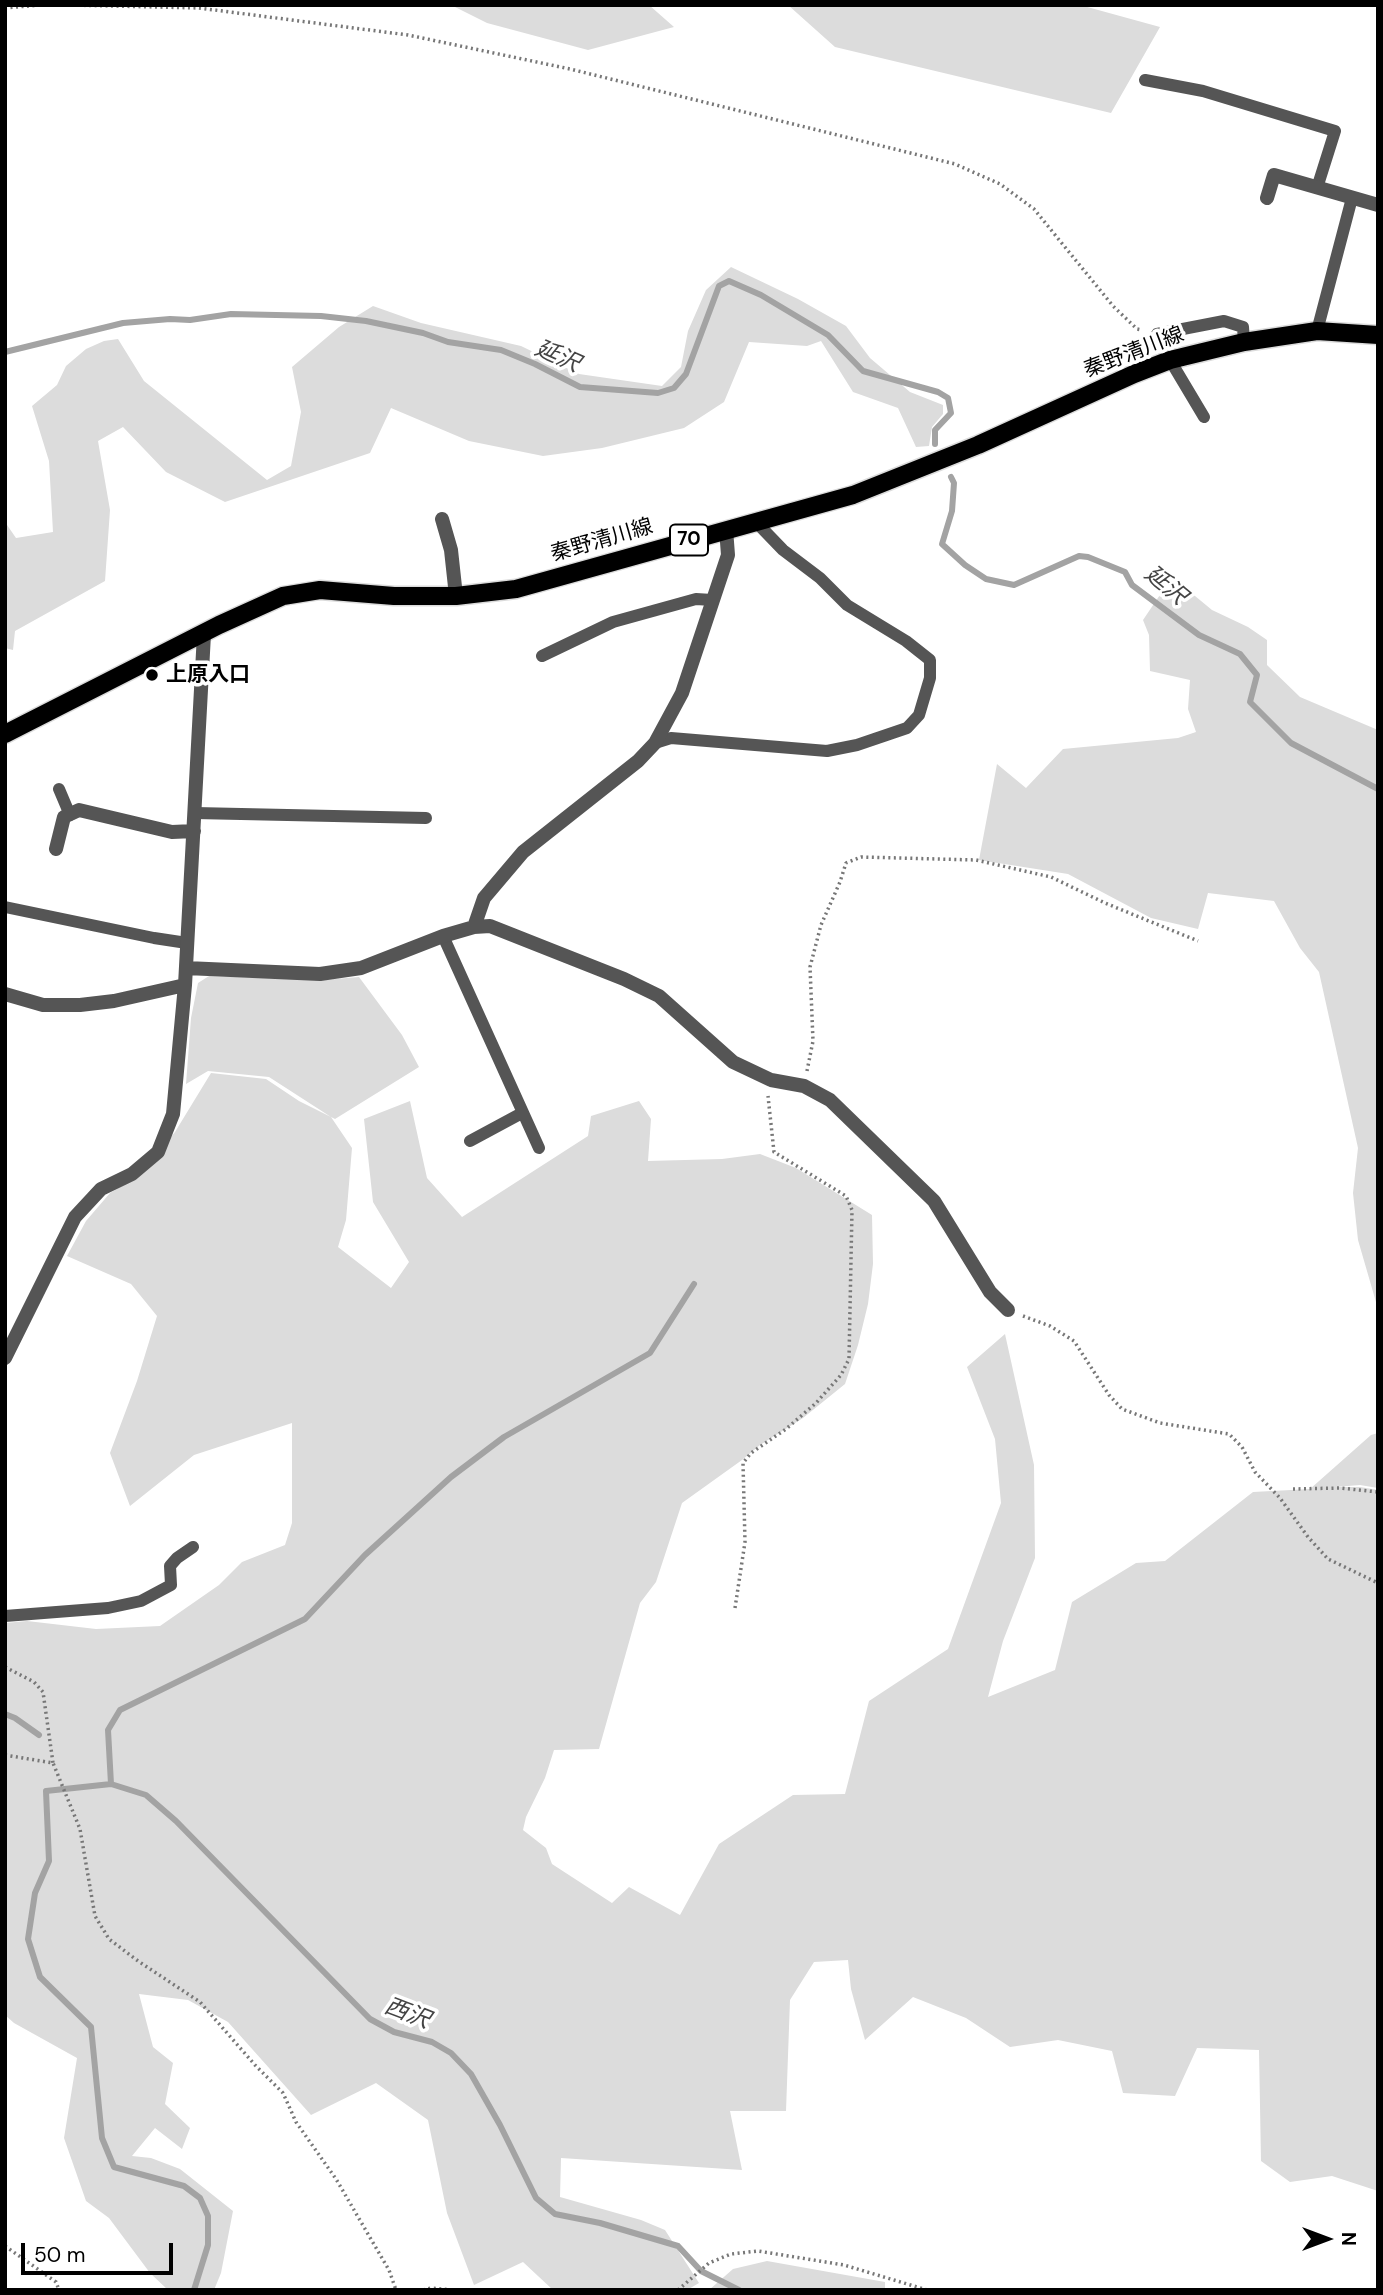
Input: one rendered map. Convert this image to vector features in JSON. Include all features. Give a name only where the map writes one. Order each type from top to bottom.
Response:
[{"type":"main road","name":"秦野清川線","points":[[5,734],[264,603],[300,592],[320,590],[394,596],[457,596],[535,584],[853,495],[978,445],[1170,360],[1244,342],[1317,331],[1378,335]]},
{"type":"street","points":[[1266,198],[1274,174],[1378,205]]},
{"type":"street","points":[[442,519],[451,550],[457,596]]},
{"type":"street","points":[[474,927],[484,898],[523,852],[638,761],[654,743],[682,693],[728,555],[726,529]]},
{"type":"street","points":[[5,1358],[75,1217],[101,1189],[132,1174],[158,1152],[173,1114],[185,985],[204,634]]},
{"type":"street","points":[[56,849],[64,817],[79,810],[172,832],[194,831]]},
{"type":"street","points":[[186,968],[320,974],[361,968],[443,936],[474,927],[490,926],[624,979],[659,996],[733,1062],[771,1080],[804,1086],[830,1100],[934,1201],[990,1292],[1008,1310]]},
{"type":"street","points":[[7,1000],[43,1005],[80,1005],[114,1001],[185,985]]},
{"type":"lane","points":[[1145,80],[1203,92],[1335,131],[1317,188]]},
{"type":"lane","points":[[1317,331],[1352,198]]},
{"type":"lane","points":[[1157,334],[1224,321],[1243,327],[1244,342]]},
{"type":"lane","points":[[1170,360],[1205,417]]},
{"type":"lane","points":[[654,743],[671,738],[827,751],[857,745],[908,728],[919,715],[930,678],[930,660],[906,641],[847,605],[820,578],[783,550],[756,522]]},
{"type":"lane","points":[[542,656],[613,622],[696,599],[712,600]]},
{"type":"lane","points":[[59,789],[70,815]]},
{"type":"lane","points":[[195,813],[426,818]]},
{"type":"lane","points":[[5,907],[187,943]]},
{"type":"lane","points":[[443,936],[539,1148]]},
{"type":"lane","points":[[470,1140],[522,1113]]},
{"type":"lane","points":[[5,1616],[108,1608],[141,1601],[171,1585],[170,1566],[193,1547]]},
{"type":"path","points":[[5,8],[41,5]]},
{"type":"path","points":[[67,5],[200,8],[408,35],[570,69],[955,164],[1000,184],[1034,209],[1113,306],[1137,329],[1157,334]]},
{"type":"path","points":[[804,1086],[813,1041],[810,967],[821,925],[846,863],[861,857],[976,860],[1051,877],[1198,942]]},
{"type":"path","points":[[735,1608],[745,1542],[743,1464],[751,1453],[786,1429],[816,1403],[841,1376],[849,1359],[852,1210],[846,1196],[774,1153],[767,1100],[771,1080]]},
{"type":"path","points":[[1008,1310],[1049,1326],[1074,1341],[1109,1395],[1122,1409],[1160,1423],[1229,1434],[1242,1447],[1255,1472],[1280,1498],[1308,1537],[1328,1559],[1378,1583]]},
{"type":"path","points":[[1293,1489],[1340,1488],[1378,1492]]},
{"type":"path","points":[[5,1667],[34,1682],[43,1692],[53,1763],[80,1829],[95,1916],[109,1938],[138,1961],[201,2002],[283,2093],[296,2122],[336,2179],[389,2270],[396,2290]]},
{"type":"path","points":[[5,1755],[53,1763]]},
{"type":"path","points":[[5,2246],[56,2282],[59,2290]]},
{"type":"path","points":[[678,2290],[709,2263],[741,2252],[758,2252],[844,2265],[927,2290]]},
{"type":"path","points":[[423,2290],[452,2290]]},
{"type":"shaded area","points":[[451,5],[649,5],[674,27],[588,50],[487,23]]},
{"type":"shaded area","points":[[788,5],[1080,5],[1160,27],[1111,113],[835,47]]},
{"type":"shaded area","points":[[731,267],[798,299],[846,326],[870,358],[910,392],[943,405],[943,414],[932,427],[929,446],[916,447],[898,408],[853,392],[821,341],[807,346],[749,342],[724,402],[684,428],[602,448],[543,456],[469,441],[391,408],[370,453],[225,502],[166,472],[123,427],[98,441],[110,510],[105,581],[15,631],[13,650],[5,648],[5,522],[16,538],[53,532],[49,461],[32,406],[57,385],[66,366],[86,349],[104,341],[118,339],[144,381],[267,480],[291,466],[301,412],[292,367],[339,327],[373,306],[421,323],[521,346],[579,374],[662,386],[681,367],[688,331],[706,290]]},
{"type":"shaded area","points":[[1172,577],[1212,610],[1248,627],[1267,640],[1267,665],[1300,697],[1378,730],[1378,1309],[1358,1240],[1353,1193],[1358,1148],[1319,972],[1300,948],[1274,901],[1208,893],[1198,929],[1151,918],[1068,874],[979,860],[997,764],[1026,788],[1063,749],[1178,738],[1196,732],[1188,709],[1190,680],[1150,671],[1149,635],[1143,620]]},
{"type":"shaded area","points":[[209,976],[322,980],[359,977],[402,1035],[419,1067],[335,1119],[269,1077],[208,1071],[186,1084],[191,1018],[198,983]]},
{"type":"shaded area","points":[[211,1073],[266,1079],[299,1101],[331,1117],[352,1148],[346,1220],[338,1247],[391,1288],[409,1262],[373,1202],[364,1119],[410,1101],[427,1178],[462,1217],[588,1136],[591,1116],[639,1101],[651,1119],[648,1161],[722,1159],[760,1154],[796,1168],[872,1215],[873,1264],[868,1304],[845,1384],[803,1418],[760,1445],[682,1503],[656,1582],[640,1603],[599,1749],[554,1750],[545,1778],[526,1817],[523,1830],[546,1848],[552,1864],[612,1903],[629,1887],[680,1915],[719,1844],[793,1795],[845,1794],[869,1701],[948,1649],[1001,1503],[995,1439],[967,1367],[1005,1334],[1034,1465],[1035,1558],[1003,1641],[988,1697],[1055,1670],[1072,1602],[1136,1563],[1165,1561],[1253,1492],[1310,1489],[1371,1435],[1378,1433],[1378,1488],[1360,1485],[1335,1487],[1378,1490],[1378,2191],[1332,2176],[1290,2182],[1261,2161],[1259,2050],[1197,2048],[1175,2096],[1123,2093],[1112,2051],[1058,2040],[1010,2047],[966,2018],[913,1997],[865,2040],[851,1989],[848,1960],[814,1962],[790,2000],[786,2111],[730,2111],[742,2170],[561,2158],[560,2197],[641,2220],[665,2230],[699,2283],[687,2290],[553,2290],[523,2262],[474,2285],[447,2213],[428,2120],[376,2083],[311,2115],[228,2022],[188,2000],[139,1994],[153,2047],[173,2063],[165,2104],[190,2128],[182,2149],[155,2128],[132,2156],[151,2158],[180,2169],[233,2211],[221,2273],[214,2290],[168,2290],[150,2273],[109,2218],[86,2201],[64,2138],[77,2058],[14,2023],[5,2015],[5,1623],[27,1621],[96,1629],[160,1626],[219,1585],[242,1562],[285,1545],[292,1523],[292,1423],[194,1455],[130,1506],[110,1453],[137,1381],[157,1316],[131,1284],[67,1256],[86,1221],[110,1193],[138,1177],[175,1132]]},
{"type":"shaded area","points":[[767,2261],[885,2282],[885,2290],[709,2290],[733,2269]]},
{"type":"waterway","name":"延沢","points":[[5,352],[123,323],[190,320],[231,314],[321,316],[366,321],[423,333],[448,342],[501,350],[580,387],[658,393],[674,388],[686,374],[719,286],[729,281],[761,295],[828,335],[863,371],[938,392],[948,398],[951,413],[935,430],[935,444]]},
{"type":"waterway","name":"延沢","points":[[951,477],[954,483],[952,511],[942,544],[965,565],[986,579],[1014,585],[1079,556],[1125,572],[1132,585],[1199,635],[1240,654],[1257,675],[1250,702],[1291,743],[1378,789]]},
{"type":"waterway","points":[[111,1784],[108,1730],[120,1710],[305,1619],[365,1555],[451,1477],[504,1437],[650,1353],[694,1284]]},
{"type":"waterway","name":"西沢","points":[[5,1714],[39,1735]]},
{"type":"waterway","name":"西沢","points":[[194,2290],[208,2245],[208,2216],[200,2198],[184,2186],[114,2167],[102,2138],[91,2027],[40,1977],[28,1939],[35,1893],[49,1861],[46,1791],[111,1784],[146,1795],[176,1821],[370,2019],[394,2032],[432,2042],[451,2053],[471,2074],[536,2198],[555,2214],[600,2223],[678,2246],[701,2271],[739,2290]]},
{"type":"place","name":"上原入口","points":[[152,675]]}]
